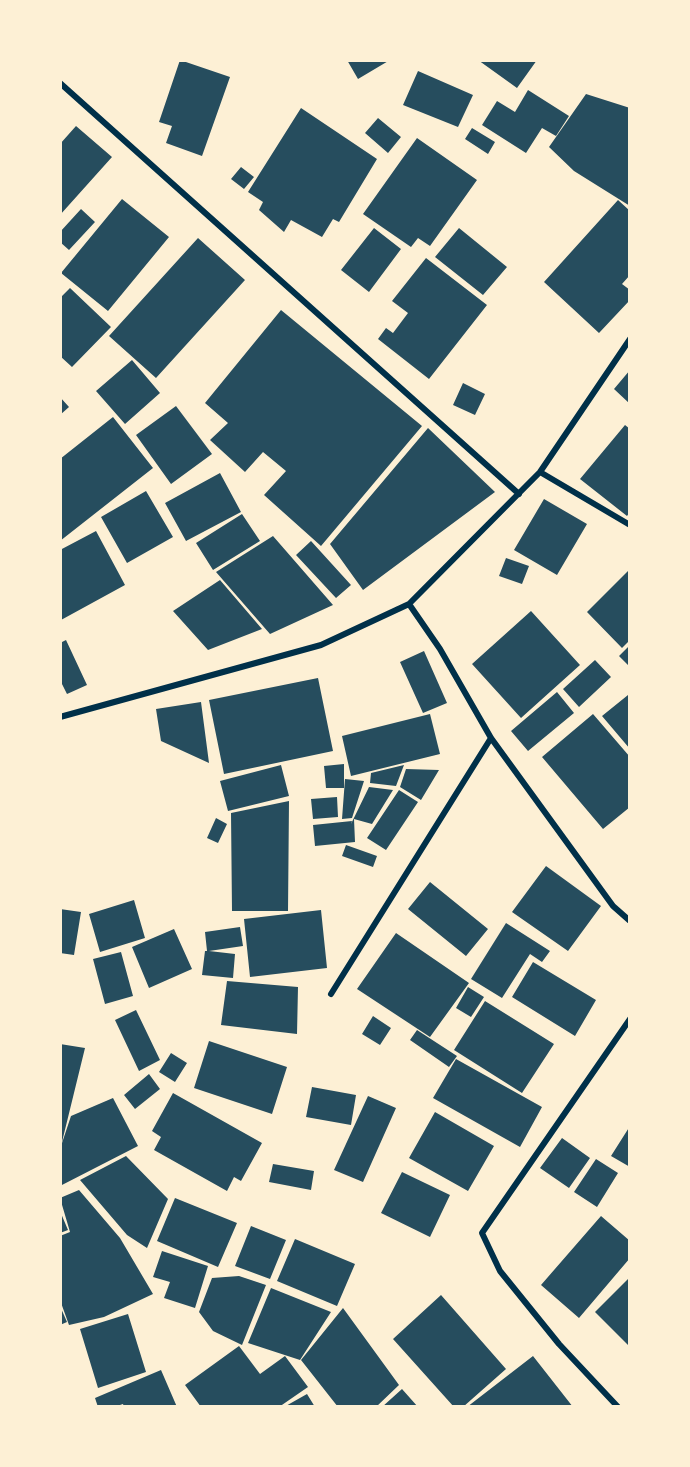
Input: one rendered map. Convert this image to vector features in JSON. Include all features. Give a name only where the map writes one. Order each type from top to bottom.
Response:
[{"type":"street","points":[[60,83],[519,494]]},
{"type":"street","points":[[60,717],[321,645],[409,604],[540,472],[630,339]]},
{"type":"street","points":[[540,472],[630,525]]},
{"type":"street","points":[[409,604],[440,649],[490,738],[613,906],[630,921]]},
{"type":"street","points":[[331,994],[490,738]]},
{"type":"street","points":[[618,1407],[559,1344],[500,1271],[482,1233],[630,1018]]},
{"type":"building","points":[[180,60],[230,77],[202,156],[166,143],[172,126],[159,122]]},
{"type":"building","points":[[347,60],[390,60],[358,79]]},
{"type":"building","points":[[478,60],[537,60],[517,88]]},
{"type":"building","points":[[418,71],[473,95],[458,127],[403,105]]},
{"type":"building","points":[[528,90],[569,116],[556,136],[542,128],[526,153],[482,125],[497,101],[515,112]]},
{"type":"building","points":[[586,94],[630,108],[630,206],[574,171],[549,147]]},
{"type":"building","points":[[301,108],[377,159],[339,222],[333,219],[322,237],[291,220],[284,232],[259,210],[263,202],[248,192]]},
{"type":"building","points":[[378,118],[401,137],[388,153],[365,133]]},
{"type":"building","points":[[76,126],[112,157],[60,215],[60,144]]},
{"type":"building","points":[[472,128],[495,142],[488,154],[465,139]]},
{"type":"building","points":[[417,138],[477,180],[430,246],[418,238],[411,247],[363,214]]},
{"type":"building","points":[[241,167],[254,177],[244,189],[231,179]]},
{"type":"building","points":[[122,199],[169,237],[108,311],[61,273]]},
{"type":"building","points":[[618,200],[630,211],[630,275],[622,284],[630,290],[630,300],[599,333],[544,282]]},
{"type":"building","points":[[81,209],[95,222],[69,250],[60,242],[60,232]]},
{"type":"building","points":[[374,228],[401,249],[369,292],[341,270]]},
{"type":"building","points":[[459,228],[507,267],[483,295],[435,257]]},
{"type":"building","points":[[198,238],[245,280],[156,378],[109,336]]},
{"type":"building","points":[[426,258],[487,305],[429,379],[378,339],[386,328],[393,333],[408,313],[392,301]]},
{"type":"building","points":[[70,288],[111,327],[72,367],[60,356],[60,298]]},
{"type":"building","points":[[281,310],[422,426],[321,546],[264,495],[286,471],[263,452],[245,472],[210,440],[228,423],[205,403]]},
{"type":"building","points":[[132,360],[160,393],[125,424],[96,391]]},
{"type":"building","points":[[630,370],[630,404],[614,389]]},
{"type":"building","points":[[463,383],[485,394],[475,415],[453,405]]},
{"type":"building","points":[[60,397],[69,407],[60,415]]},
{"type":"building","points":[[176,406],[212,454],[171,484],[136,435]]},
{"type":"building","points":[[113,417],[153,468],[60,541],[60,459]]},
{"type":"building","points":[[625,425],[630,429],[630,512],[627,516],[580,479]]},
{"type":"building","points":[[428,428],[495,492],[363,590],[330,544]]},
{"type":"building","points":[[220,473],[241,512],[186,541],[165,503]]},
{"type":"building","points":[[146,491],[173,537],[127,563],[101,517]]},
{"type":"building","points":[[544,499],[587,524],[557,575],[514,550]]},
{"type":"building","points":[[242,514],[260,541],[213,570],[196,543]]},
{"type":"building","points":[[96,531],[125,585],[61,620],[60,550]]},
{"type":"building","points":[[273,536],[333,605],[270,634],[216,572]]},
{"type":"building","points":[[311,541],[351,585],[336,598],[296,555]]},
{"type":"building","points":[[506,558],[529,566],[522,584],[499,576]]},
{"type":"building","points":[[630,569],[630,640],[622,648],[587,612]]},
{"type":"building","points":[[220,580],[262,629],[208,650],[173,611]]},
{"type":"building","points":[[531,611],[580,665],[521,718],[472,664]]},
{"type":"building","points":[[66,640],[87,685],[67,694],[60,680],[60,643]]},
{"type":"building","points":[[630,645],[630,667],[619,656]]},
{"type":"building","points":[[424,651],[447,703],[423,713],[400,662]]},
{"type":"building","points":[[595,660],[611,677],[579,707],[563,689]]},
{"type":"building","points":[[318,678],[333,751],[224,774],[209,700]]},
{"type":"building","points":[[557,692],[574,713],[528,751],[511,731]]},
{"type":"building","points":[[628,695],[630,697],[630,749],[602,716]]},
{"type":"building","points":[[201,702],[209,763],[161,741],[156,709]]},
{"type":"building","points":[[430,714],[440,754],[351,776],[342,736]]},
{"type":"building","points":[[593,714],[630,757],[630,807],[603,829],[542,757]]},
{"type":"building","points":[[344,764],[344,788],[326,788],[324,766]]},
{"type":"building","points":[[281,765],[289,796],[228,811],[220,781]]},
{"type":"building","points":[[404,765],[396,786],[370,783],[371,773]]},
{"type":"building","points":[[406,769],[439,770],[421,800],[400,787]]},
{"type":"building","points":[[345,779],[364,781],[352,818],[342,819]]},
{"type":"building","points":[[369,787],[393,790],[372,824],[354,819],[355,842],[315,846],[313,825],[352,821],[351,824]]},
{"type":"building","points":[[399,790],[418,802],[386,850],[367,838]]},
{"type":"building","points":[[337,797],[338,817],[313,819],[311,799]]},
{"type":"building","points":[[289,801],[288,911],[232,911],[231,813]]},
{"type":"building","points":[[216,818],[227,824],[218,843],[207,838]]},
{"type":"building","points":[[346,845],[377,856],[373,867],[342,856]]},
{"type":"building","points":[[546,866],[601,906],[568,951],[512,912]]},
{"type":"building","points":[[430,882],[488,929],[466,956],[408,909]]},
{"type":"building","points":[[134,900],[145,938],[100,952],[89,914]]},
{"type":"building","points":[[60,909],[81,912],[74,955],[60,953]]},
{"type":"building","points":[[321,910],[327,968],[250,977],[244,919]]},
{"type":"building","points":[[506,923],[550,951],[542,962],[530,954],[502,998],[471,979]]},
{"type":"building","points":[[240,927],[243,946],[209,951],[235,954],[233,978],[202,975],[205,951],[207,951],[205,932]]},
{"type":"building","points":[[174,929],[192,969],[149,988],[132,947]]},
{"type":"building","points":[[396,933],[469,983],[430,1037],[357,989]]},
{"type":"building","points":[[121,952],[133,996],[105,1004],[93,959]]},
{"type":"building","points":[[533,962],[596,1000],[575,1036],[512,997]]},
{"type":"building","points":[[227,981],[298,987],[297,1034],[221,1025]]},
{"type":"building","points":[[468,987],[484,997],[471,1017],[456,1008]]},
{"type":"building","points":[[485,1001],[554,1044],[522,1093],[454,1050]]},
{"type":"building","points":[[136,1010],[160,1060],[139,1071],[115,1020]]},
{"type":"building","points":[[373,1016],[391,1028],[380,1045],[362,1034]]},
{"type":"building","points":[[417,1030],[457,1056],[449,1067],[410,1040]]},
{"type":"building","points":[[209,1041],[287,1067],[272,1114],[194,1088]]},
{"type":"building","points":[[60,1044],[85,1048],[61,1146],[71,1116],[113,1098],[138,1146],[60,1186]]},
{"type":"building","points":[[171,1053],[187,1063],[175,1082],[159,1072]]},
{"type":"building","points":[[456,1059],[542,1107],[520,1147],[433,1098]]},
{"type":"building","points":[[149,1074],[160,1089],[135,1109],[124,1095]]},
{"type":"building","points":[[312,1087],[356,1095],[351,1125],[306,1117]]},
{"type":"building","points":[[173,1093],[262,1143],[241,1181],[234,1177],[227,1191],[154,1150],[161,1137],[152,1131]]},
{"type":"building","points":[[368,1096],[396,1108],[363,1182],[334,1170]]},
{"type":"building","points":[[435,1112],[494,1146],[468,1191],[409,1158]]},
{"type":"building","points":[[630,1126],[630,1167],[611,1156]]},
{"type":"building","points":[[562,1138],[590,1158],[569,1188],[540,1168]]},
{"type":"building","points":[[126,1156],[168,1199],[147,1248],[127,1235],[80,1180]]},
{"type":"building","points":[[596,1159],[618,1173],[597,1207],[574,1192]]},
{"type":"building","points":[[273,1164],[314,1171],[311,1190],[269,1182]]},
{"type":"building","points":[[402,1172],[450,1195],[430,1237],[381,1213]]},
{"type":"building","points":[[79,1190],[120,1238],[153,1294],[104,1317],[69,1325],[60,1300],[60,1236],[70,1232],[60,1198]]},
{"type":"building","points":[[175,1198],[237,1223],[218,1267],[157,1241]]},
{"type":"building","points":[[60,1211],[68,1230],[60,1233]]},
{"type":"building","points":[[601,1216],[630,1241],[630,1258],[579,1318],[541,1285]]},
{"type":"building","points":[[251,1226],[286,1240],[270,1279],[235,1266]]},
{"type":"building","points":[[295,1239],[355,1264],[337,1306],[277,1281]]},
{"type":"building","points":[[162,1251],[208,1266],[195,1308],[164,1298],[170,1282],[153,1277]]},
{"type":"building","points":[[239,1276],[266,1285],[242,1345],[213,1331],[199,1312],[212,1278]]},
{"type":"building","points":[[630,1277],[630,1347],[595,1312]]},
{"type":"building","points":[[271,1288],[331,1312],[300,1360],[248,1343]]},
{"type":"building","points":[[441,1295],[506,1369],[463,1407],[454,1407],[393,1339]]},
{"type":"building","points":[[60,1306],[67,1322],[60,1325]]},
{"type":"building","points":[[343,1308],[399,1385],[376,1407],[338,1407],[301,1360]]},
{"type":"building","points":[[128,1314],[146,1372],[98,1388],[80,1329]]},
{"type":"building","points":[[239,1346],[260,1374],[285,1356],[308,1387],[279,1407],[201,1407],[185,1385]]},
{"type":"building","points":[[533,1356],[573,1407],[467,1407]]},
{"type":"building","points":[[161,1370],[177,1407],[124,1407],[123,1404],[114,1407],[98,1407],[95,1398]]},
{"type":"building","points":[[402,1389],[418,1407],[382,1407]]},
{"type":"building","points":[[307,1394],[315,1407],[284,1407]]}]
